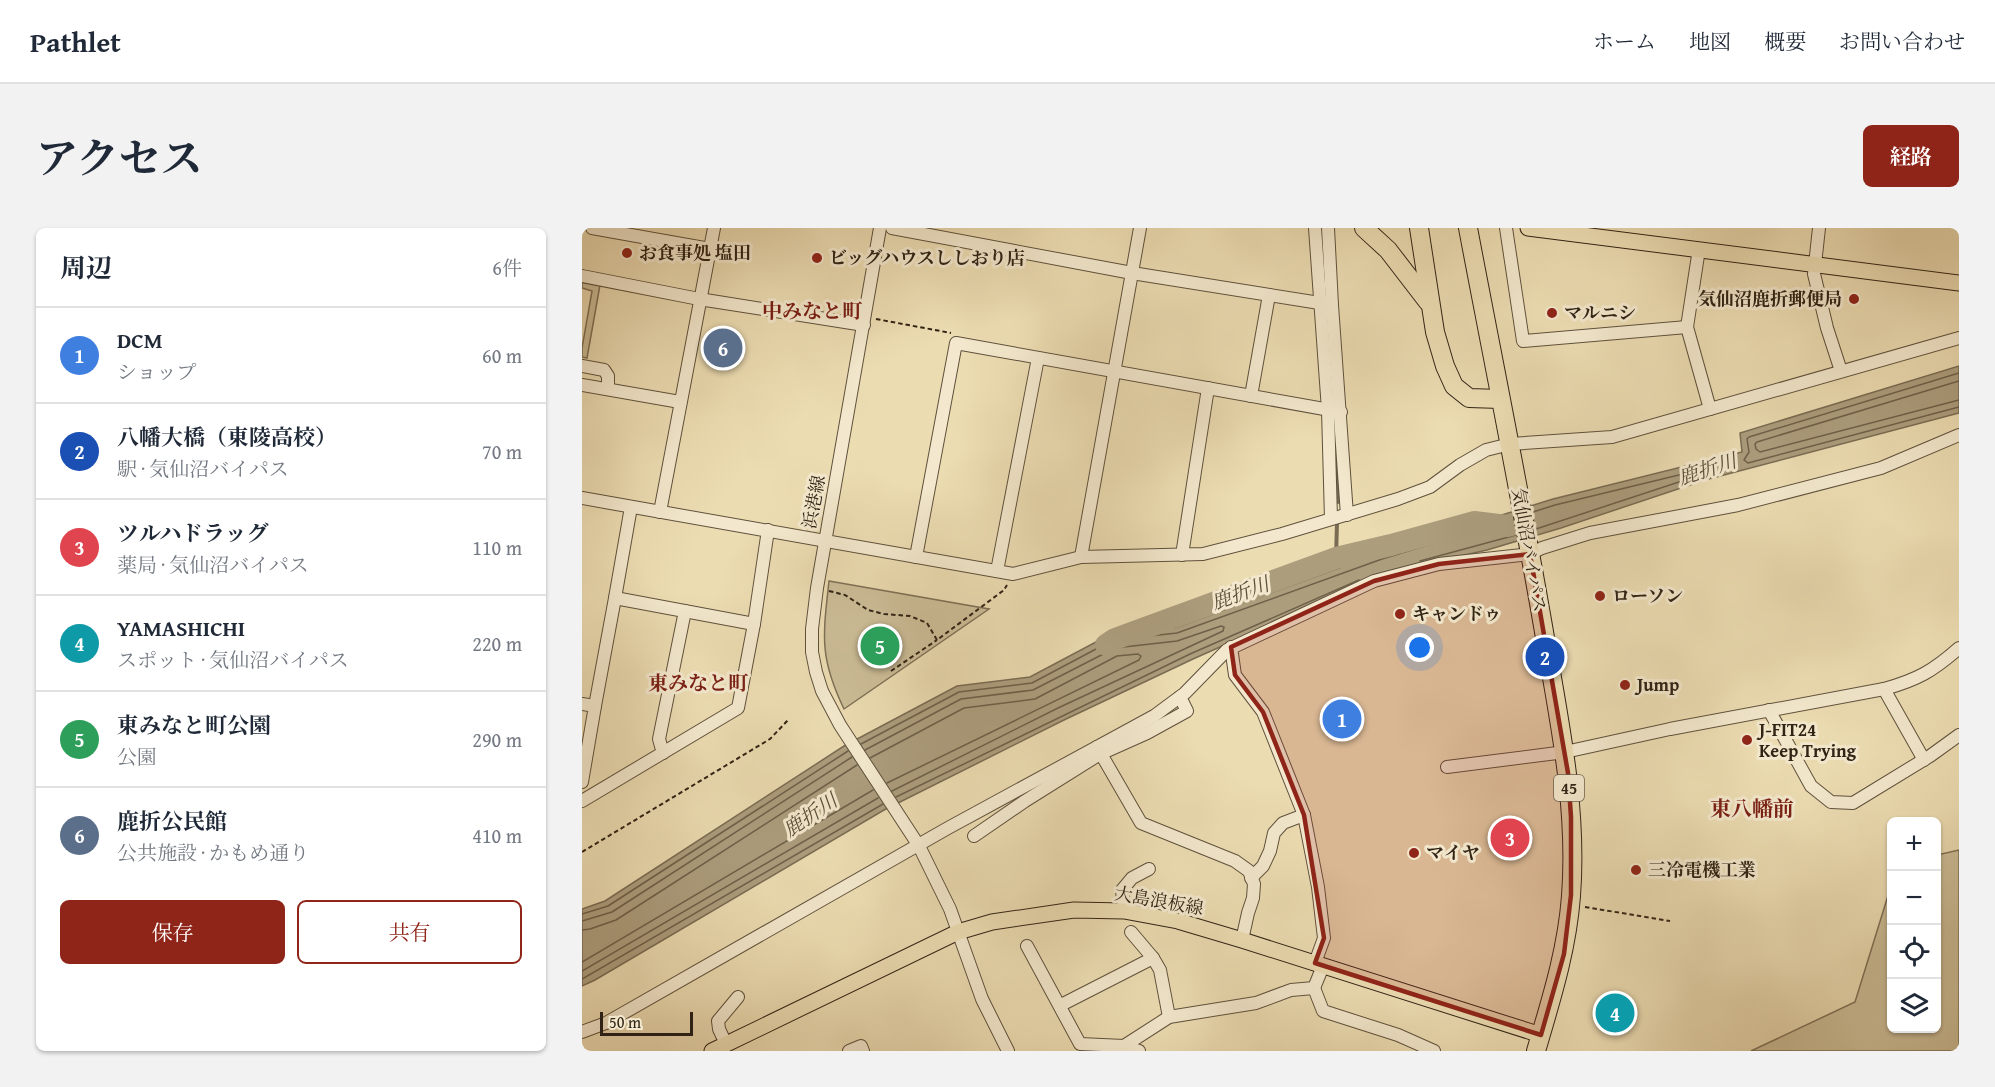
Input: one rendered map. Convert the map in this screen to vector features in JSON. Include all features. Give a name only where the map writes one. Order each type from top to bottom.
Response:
[{"type":"highway","points":[[1364,228],[1388,250],[1431,306]]},
{"type":"highway","points":[[1419,228],[1436,332],[1445,366],[1454,386],[1469,398],[1500,399]]},
{"type":"highway","name":"気仙沼バイパス","points":[[1469,235],[1512,451],[1565,752],[1571,817],[1570,905],[1564,954],[1538,1043]]},
{"type":"main road","points":[[1528,228],[1616,233],[1699,249],[1959,283]]},
{"type":"main road","name":"大島浪板線","points":[[712,1051],[958,932],[992,922],[1074,910],[1125,911],[1178,921],[1319,965],[1538,1043]]},
{"type":"street","points":[[592,228],[710,249]]},
{"type":"street","points":[[660,512],[714,228]]},
{"type":"street","name":"浜港線","points":[[582,498],[826,540],[880,228]]},
{"type":"street","points":[[892,228],[1132,273],[1325,304]]},
{"type":"street","points":[[1081,557],[1140,228]]},
{"type":"street","points":[[1315,228],[1341,412],[1347,515]]},
{"type":"street","points":[[1328,228],[1325,304],[1331,519]]},
{"type":"street","points":[[1506,228],[1523,341],[1687,327]]},
{"type":"street","points":[[1819,228],[1814,274],[1827,328],[1841,371]]},
{"type":"street","points":[[1699,249],[1687,327],[1710,409]]},
{"type":"street","points":[[582,276],[699,299],[864,325]]},
{"type":"street","points":[[1251,396],[1269,295]]},
{"type":"street","points":[[1008,1051],[982,999],[950,909],[919,846],[840,725],[822,691],[812,651],[812,629],[826,540],[1013,574],[1081,557],[1203,554],[1347,515],[1430,487],[1460,465],[1486,450],[1512,451],[1612,437],[1959,338]]},
{"type":"street","points":[[916,557],[956,343],[1113,373],[1341,412]]},
{"type":"street","points":[[996,571],[1038,358]]},
{"type":"street","points":[[582,366],[604,370],[608,375],[608,389]]},
{"type":"street","points":[[582,385],[680,402]]},
{"type":"street","points":[[1182,555],[1208,388]]},
{"type":"street","points":[[974,836],[1154,716],[1179,697],[1231,647],[1374,581],[1439,564],[1529,547],[1542,548],[1590,533],[1738,505],[1881,468],[1959,435]]},
{"type":"street","points":[[582,782],[632,507]]},
{"type":"street","points":[[582,801],[738,708],[754,624],[768,530]]},
{"type":"street","points":[[615,598],[754,624]]},
{"type":"street","points":[[663,753],[659,739],[685,611]]},
{"type":"street","points":[[1231,647],[1235,675],[1263,712],[1304,815],[1318,887],[1324,938],[1314,988],[1323,1011],[1398,1035],[1434,1051]]},
{"type":"street","points":[[1447,766],[1565,752],[1884,689],[1914,681],[1940,665],[1959,648]]},
{"type":"street","points":[[1884,689],[1924,760]]},
{"type":"street","points":[[582,704],[595,706]]},
{"type":"street","points":[[1769,710],[1811,786],[1831,802],[1853,803],[1924,760],[1959,735]]},
{"type":"street","points":[[582,1032],[606,1023],[919,846],[1099,751]]},
{"type":"street","points":[[1099,751],[1141,823],[1235,861],[1249,871],[1254,884],[1253,898],[1242,940]]},
{"type":"street","points":[[1251,878],[1263,866],[1270,851],[1274,833],[1283,823],[1304,815]]},
{"type":"street","points":[[1125,911],[1122,890],[1132,879],[1149,869]]},
{"type":"street","points":[[1131,932],[1160,970],[1169,1017]]},
{"type":"street","points":[[1027,946],[1061,1005],[1080,1044]]},
{"type":"street","points":[[1061,1005],[1153,958]]},
{"type":"street","points":[[1124,1046],[1169,1017],[1256,1003],[1291,990],[1314,988]]},
{"type":"street","points":[[726,1044],[718,1021],[738,997]]},
{"type":"street","points":[[1068,1051],[1080,1044],[1124,1046],[1139,1051]]},
{"type":"street","points":[[849,1051],[861,1046],[863,1051]]},
{"type":"path","points":[[891,671],[1004,590],[1013,574]]},
{"type":"path","points":[[817,588],[844,595],[868,610],[910,616],[927,623],[937,640]]},
{"type":"path","points":[[582,852],[770,738],[789,719]]},
{"type":"path","points":[[1570,905],[1670,921]]},
{"type":"highlighted area","points":[[1530,554],[1568,773],[1571,817],[1571,895],[1564,954],[1541,1035],[1315,963],[1324,938],[1304,815],[1263,712],[1235,675],[1231,647],[1374,581],[1439,564]]},
{"type":"shaded area","points":[[582,282],[600,285],[587,358],[582,357],[582,348],[592,291],[582,288]]},
{"type":"shaded area","points":[[829,581],[989,609],[844,709],[830,675],[825,646]]},
{"type":"shaded area","points":[[1959,850],[1959,1051],[1751,1051],[1855,1002],[1887,899],[1887,1033],[1941,1033],[1941,854]]},
{"type":"water","points":[[1959,366],[1959,413],[1705,480],[1561,528],[1355,587],[1193,659],[1064,720],[884,810],[582,986],[582,909],[605,901],[844,746],[957,686],[1030,677],[1111,634],[1175,628],[1380,553],[1553,499],[1742,452],[1740,433]]},
{"type":"waterway","points":[[1335,461],[1338,502]]},
{"type":"waterway","name":"鹿折川","points":[[1106,645],[1115,639],[1336,558],[1474,522],[1511,525]]},
{"type":"waterway","points":[[1336,558],[1337,523]]},
{"type":"place","name":"お食事処 塩田","points":[[627,253]]},
{"type":"place","name":"ビッグハウスししおり店","points":[[817,258]]},
{"type":"place","name":"気仙沼鹿折郵便局","points":[[1854,299]]},
{"type":"place","name":"マルニシ","points":[[1552,313]]},
{"type":"place","name":"鹿折公民館","points":[[723,348]]},
{"type":"place","name":"ローソン","points":[[1600,596]]},
{"type":"place","name":"キャンドゥ","points":[[1400,614]]},
{"type":"place","name":"東みなと町公園","points":[[880,646]]},
{"type":"place","name":"八幡大橋（東陵高校）","points":[[1545,657]]},
{"type":"place","name":"Jump","points":[[1625,685]]},
{"type":"place","name":"DCM","points":[[1342,719]]},
{"type":"place","name":"J-FIT24 Keep Trying","points":[[1747,740]]},
{"type":"place","name":"ツルハドラッグ","points":[[1510,838]]},
{"type":"place","name":"マイヤ","points":[[1414,853]]},
{"type":"place","name":"三冷電機工業","points":[[1636,870]]},
{"type":"place","name":"YAMASHICHI","points":[[1615,1013]]},
{"type":"district","name":"中みなと町","points":[[812,311]]},
{"type":"district","name":"東みなと町","points":[[698,683]]},
{"type":"district","name":"東八幡前","points":[[1752,809]]}]
